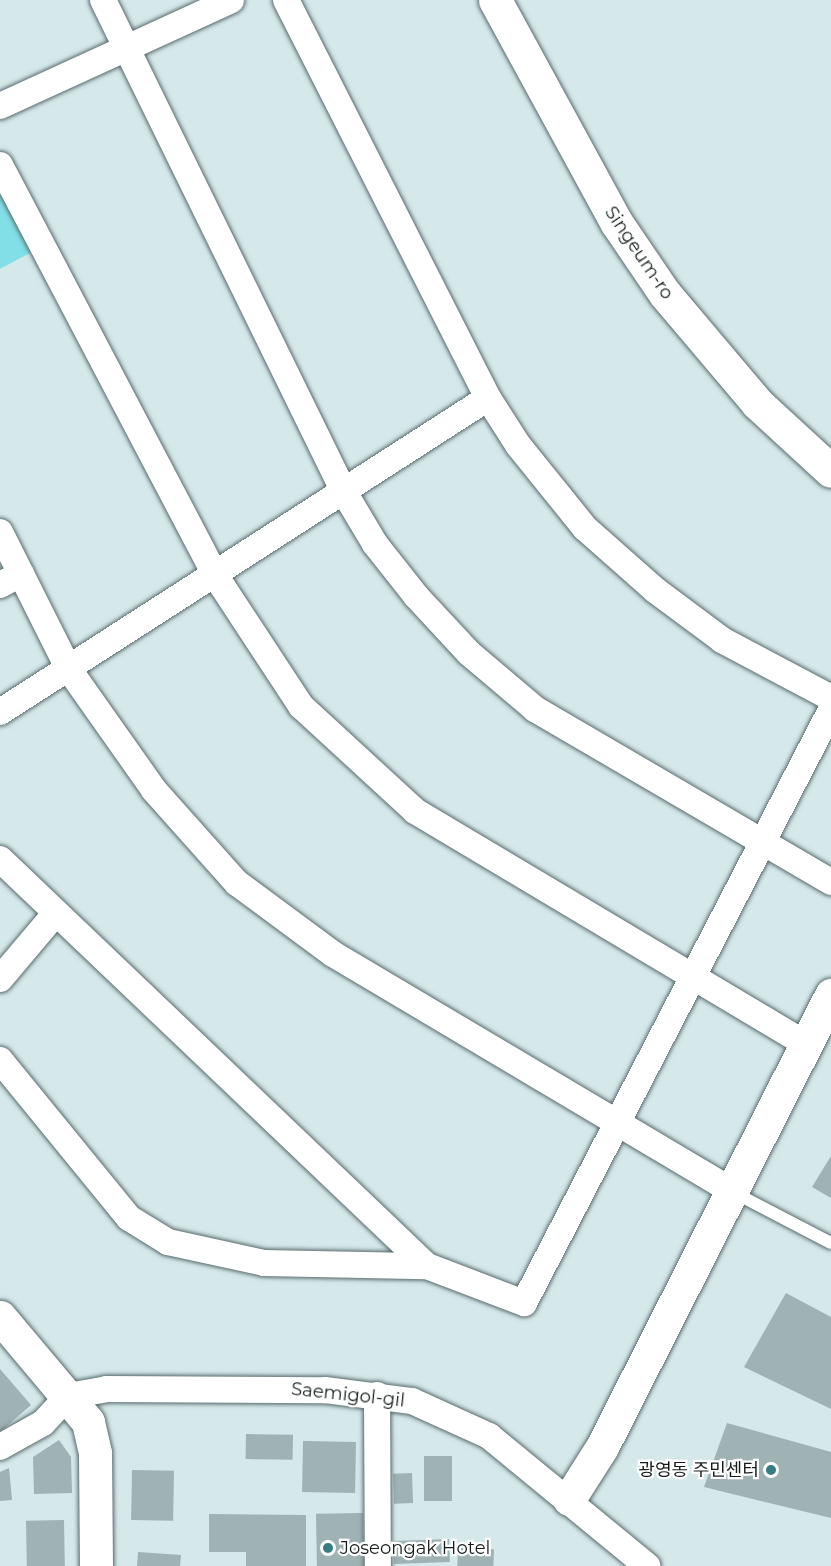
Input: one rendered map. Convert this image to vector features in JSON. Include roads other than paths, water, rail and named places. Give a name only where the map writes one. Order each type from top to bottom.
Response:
[{"type":"street","points":[[103,0],[124,49],[344,492],[375,544],[416,596],[469,653],[535,710],[831,882]]},
{"type":"street","points":[[0,106],[231,0]]},
{"type":"street","points":[[286,0],[488,398],[585,528],[629,567],[722,640],[831,698]]},
{"type":"street","name":"Singeum-ro","points":[[495,0],[616,222],[665,294],[757,403],[831,471]]},
{"type":"street","points":[[0,165],[215,574],[302,706],[354,760],[415,811],[806,1044]]},
{"type":"street","points":[[0,712],[488,398]]},
{"type":"street","points":[[0,532],[10,579],[68,669],[154,790],[237,883],[275,916],[732,1191]]},
{"type":"street","points":[[0,1060],[129,1218],[168,1242],[264,1263],[427,1266],[524,1303],[620,1125],[831,710]]},
{"type":"street","points":[[0,859],[54,915],[427,1266]]},
{"type":"street","points":[[0,980],[54,915]]},
{"type":"street","points":[[569,1499],[602,1447],[831,995]]},
{"type":"street","points":[[0,1317],[88,1422],[95,1453],[96,1566]]},
{"type":"street","name":"Saemigol-gil","points":[[68,1396],[106,1389],[201,1387],[377,1395],[411,1401],[489,1436],[569,1499],[587,1520],[646,1566]]},
{"type":"street","points":[[377,1395],[378,1566]]},
{"type":"street","points":[[0,1447],[43,1423],[68,1396]]},
{"type":"lane","points":[[732,1191],[831,1243]]},
{"type":"place","name":"광영동 주민센터","points":[[771,1470]]},
{"type":"place","name":"Joseongak Hotel","points":[[328,1548]]}]
